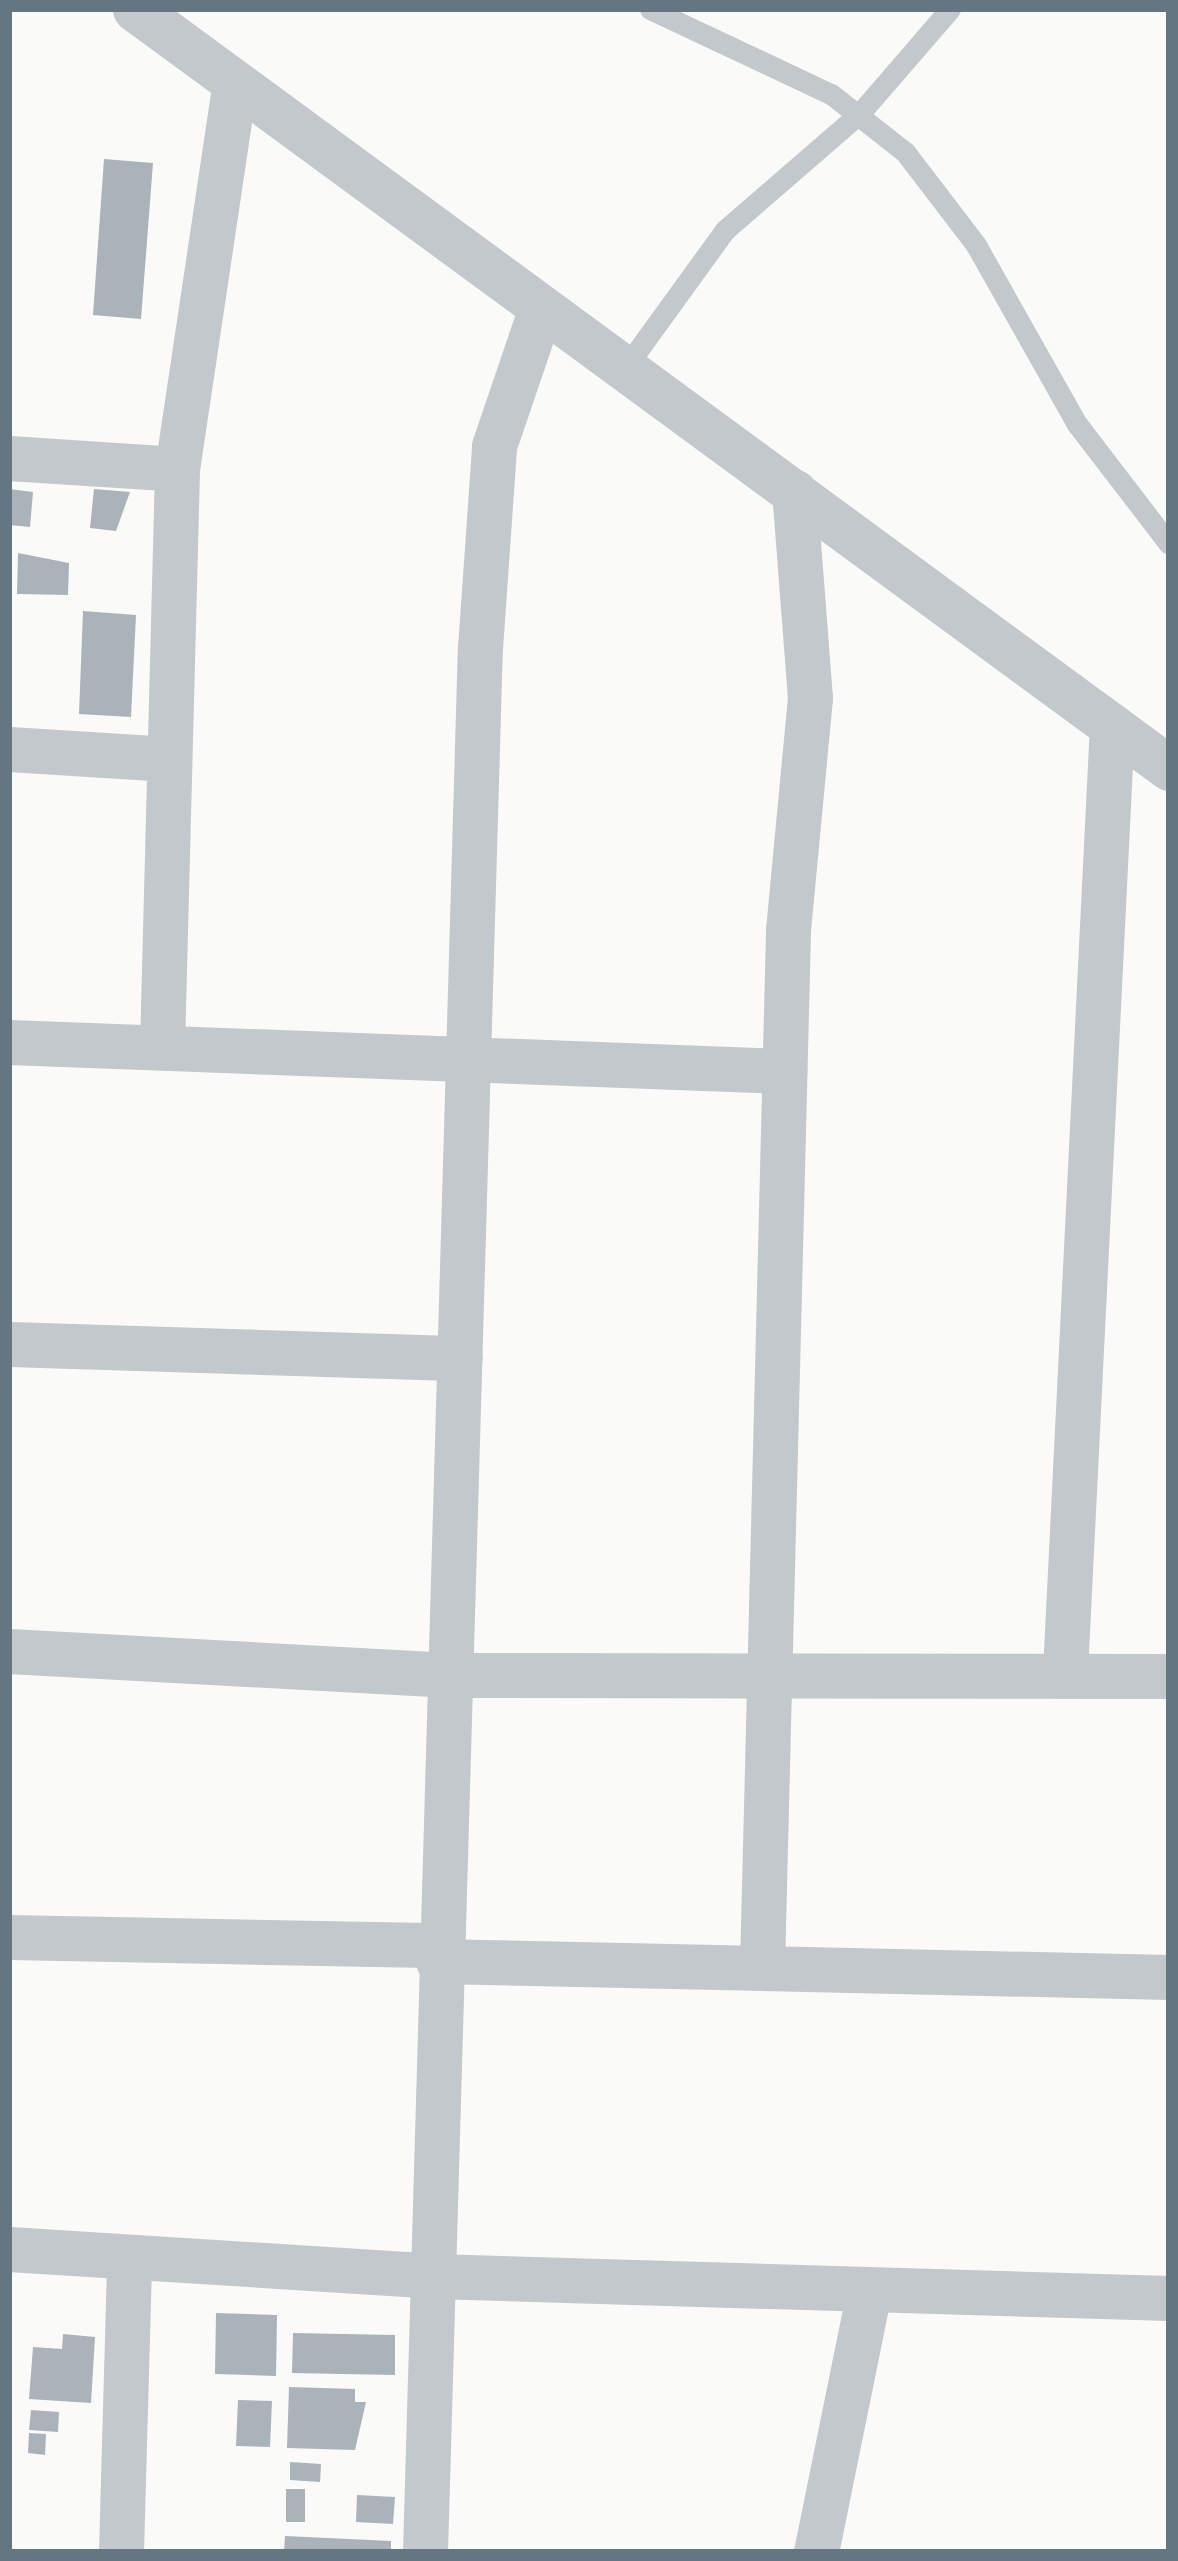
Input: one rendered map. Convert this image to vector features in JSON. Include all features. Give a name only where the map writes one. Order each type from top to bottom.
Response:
[{"type":"street","points":[[135,9],[1169,768]]},
{"type":"street","points":[[162,1047],[177,469],[235,83]]},
{"type":"street","points":[[424,2552],[446,1675],[494,446],[542,308]]},
{"type":"street","points":[[9,458],[177,469]]},
{"type":"street","points":[[762,1966],[784,1071],[810,698],[794,492]]},
{"type":"street","points":[[1065,1672],[1112,726]]},
{"type":"street","points":[[9,749],[169,759]]},
{"type":"street","points":[[9,1042],[472,1064],[784,1071]]},
{"type":"street","points":[[9,1344],[460,1358]]},
{"type":"street","points":[[9,1652],[446,1675],[770,1669],[1169,1676]]},
{"type":"street","points":[[9,1937],[1169,1977]]},
{"type":"street","points":[[9,2249],[433,2276],[1169,2298]]},
{"type":"street","points":[[121,2552],[129,2257]]},
{"type":"street","points":[[816,2552],[869,2290]]},
{"type":"lane","points":[[650,9],[861,112],[976,245],[1077,424],[1169,544]]},
{"type":"lane","points":[[625,368],[725,230],[861,112],[950,9]]},
{"type":"building","points":[[104,159],[153,163],[141,319],[93,315]]},
{"type":"building","points":[[9,489],[33,492],[30,527],[9,525]]},
{"type":"building","points":[[94,489],[130,492],[116,531],[90,528]]},
{"type":"building","points":[[18,553],[69,563],[68,595],[17,594]]},
{"type":"building","points":[[83,611],[136,615],[131,717],[79,714]]},
{"type":"building","points":[[216,2313],[277,2315],[276,2376],[215,2374]]},
{"type":"building","points":[[293,2333],[395,2335],[395,2375],[292,2373]]},
{"type":"building","points":[[63,2334],[95,2337],[91,2403],[29,2399],[33,2347],[62,2349]]},
{"type":"building","points":[[289,2387],[355,2389],[355,2402],[366,2402],[355,2450],[287,2448]]},
{"type":"building","points":[[238,2400],[272,2401],[270,2447],[236,2446]]},
{"type":"building","points":[[31,2410],[59,2412],[58,2432],[29,2430]]},
{"type":"building","points":[[29,2433],[46,2434],[45,2455],[28,2453]]},
{"type":"building","points":[[290,2462],[321,2464],[320,2482],[290,2480]]},
{"type":"building","points":[[286,2489],[305,2489],[305,2522],[286,2522]]},
{"type":"building","points":[[357,2495],[395,2497],[393,2524],[356,2522]]},
{"type":"building","points":[[285,2536],[391,2541],[391,2552],[284,2552]]}]
